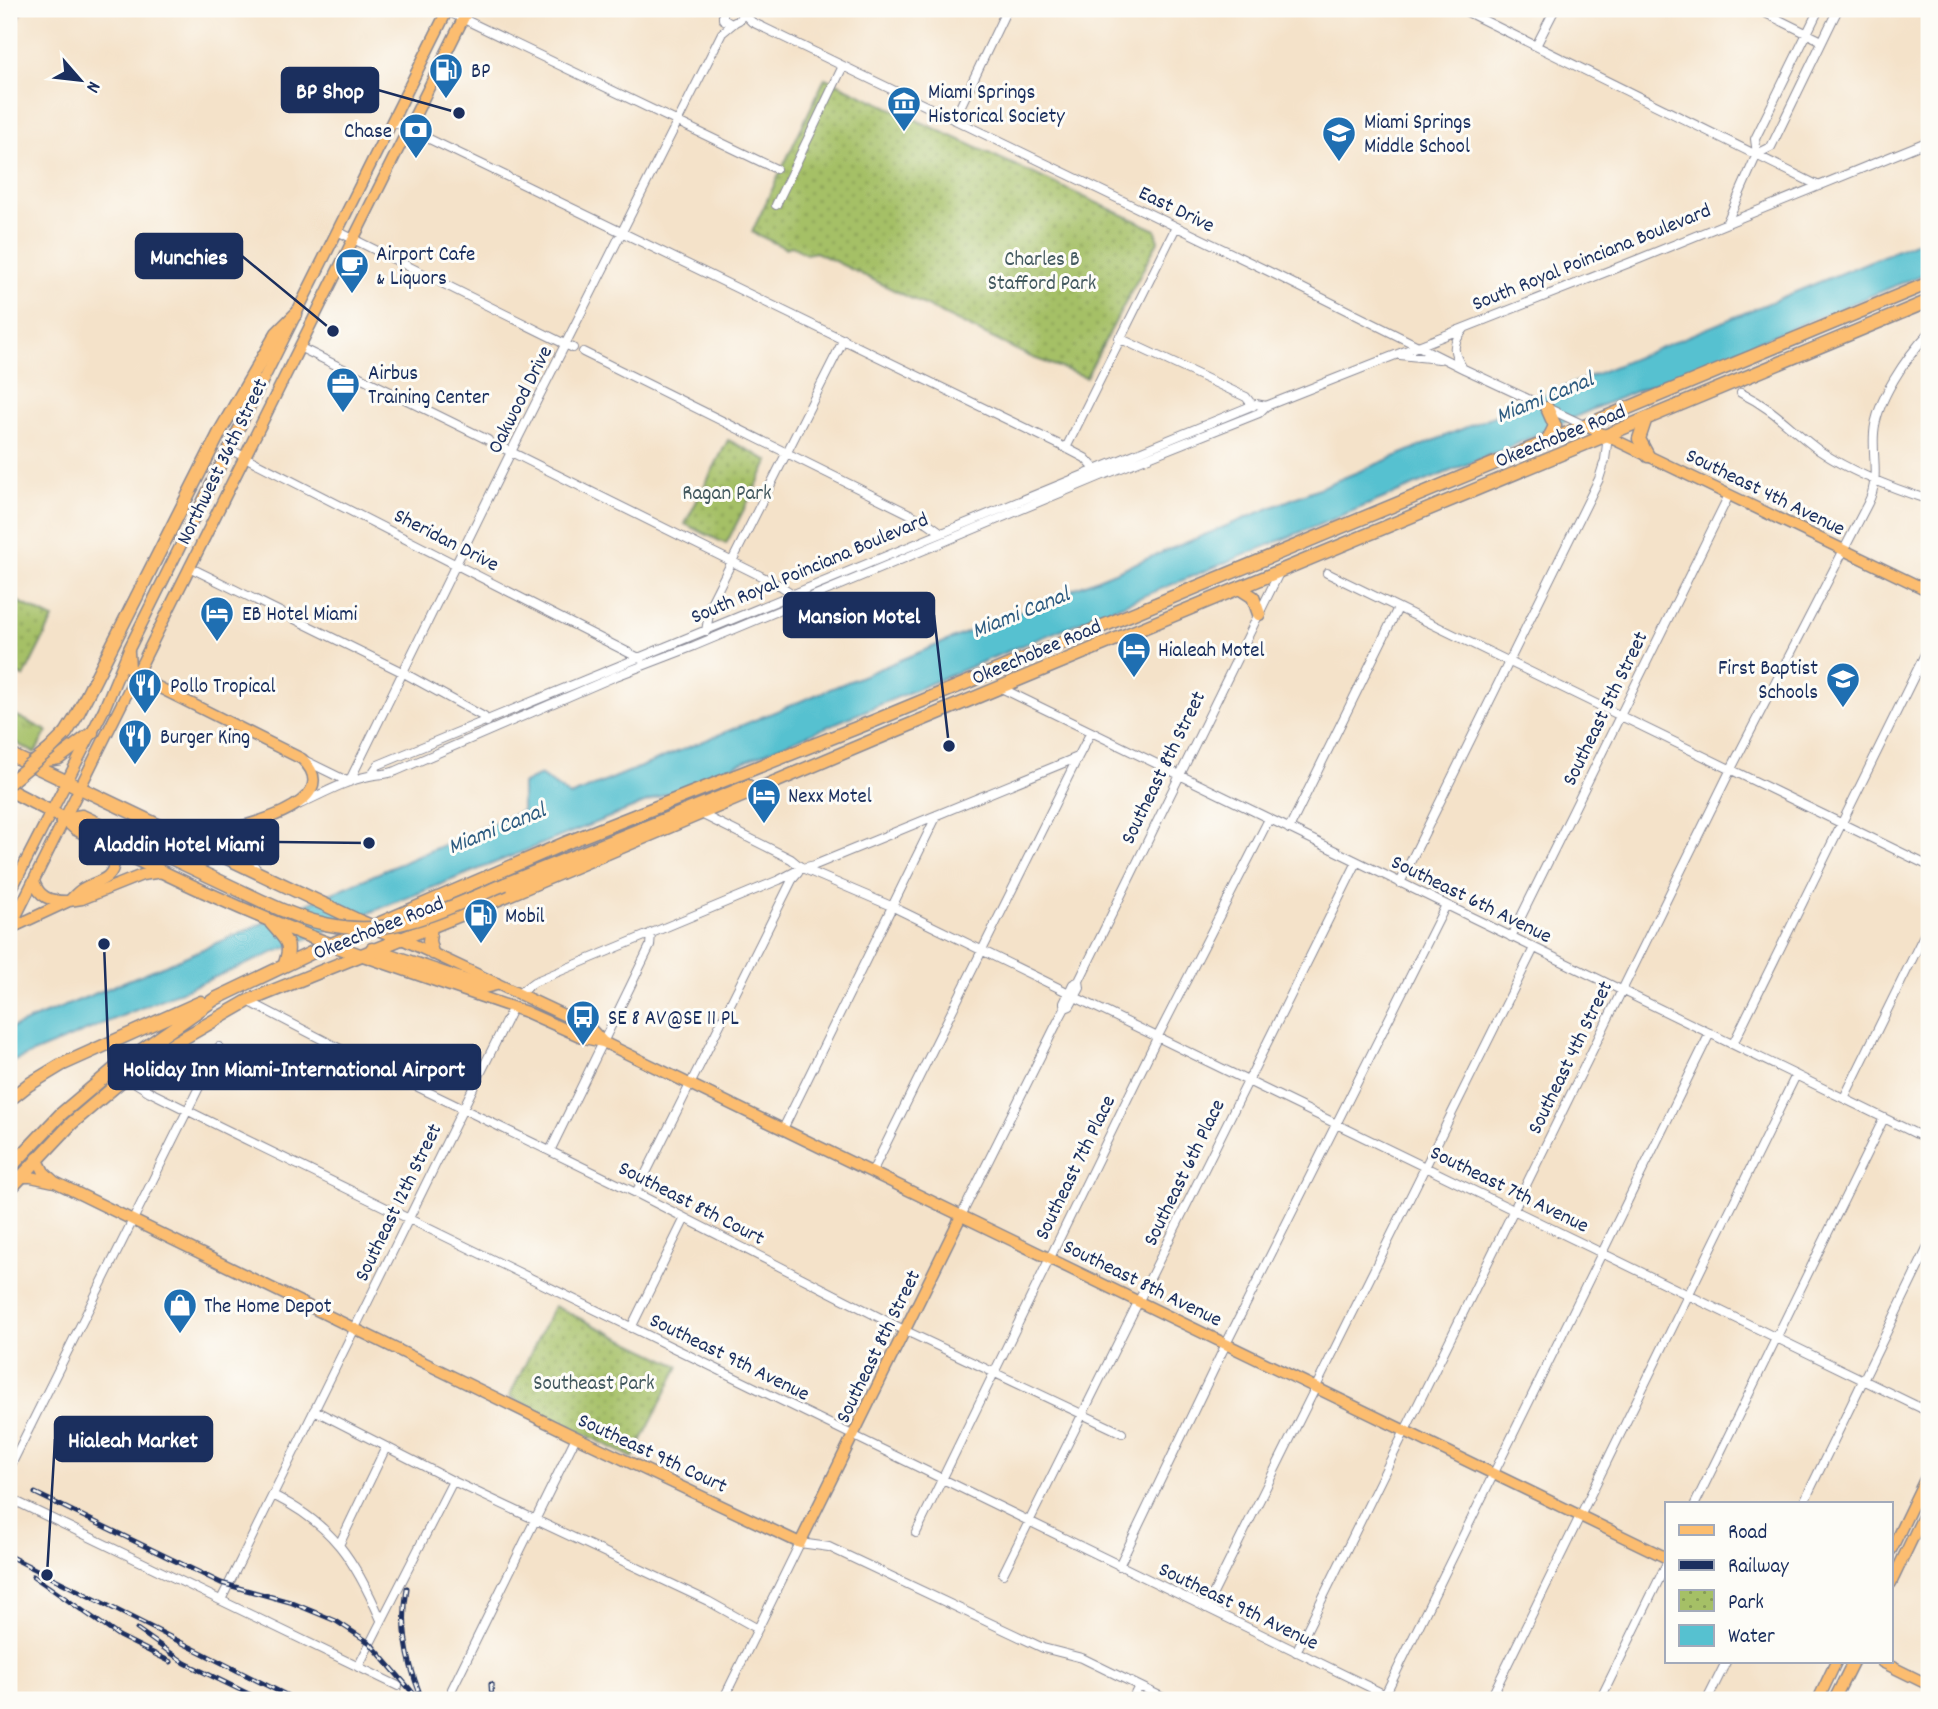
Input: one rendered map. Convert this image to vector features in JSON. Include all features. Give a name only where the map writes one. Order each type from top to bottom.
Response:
[{"type":"highway","name":"Okeechobee Road","points":[[9,1190],[14,1173],[47,1127],[99,1080],[215,999],[284,966],[568,842],[874,722],[1547,442],[1580,424],[1929,283]]},
{"type":"highway","name":"Okeechobee Road","points":[[14,1173],[37,1158],[77,1118],[126,1077],[176,1043],[248,1001],[1929,301]]},
{"type":"highway","points":[[9,783],[50,750],[76,717],[222,428],[277,333],[298,311]]},
{"type":"highway","points":[[1547,408],[1555,422],[1555,430],[1547,442]]},
{"type":"highway","points":[[1645,421],[1639,439],[1648,456]]},
{"type":"highway","points":[[1280,571],[1288,558],[1309,540]]},
{"type":"highway","points":[[1239,588],[1253,597],[1259,614]]},
{"type":"highway","points":[[29,763],[49,761],[64,755],[92,733]]},
{"type":"highway","points":[[65,818],[82,816],[292,915],[323,925],[380,928],[421,919],[690,808],[853,748]]},
{"type":"highway","points":[[9,754],[260,875],[402,939]]},
{"type":"highway","points":[[9,790],[65,818],[76,829],[106,845],[163,872],[264,918],[360,955]]},
{"type":"highway","points":[[264,918],[286,939],[289,947],[284,966]]},
{"type":"highway","points":[[431,927],[429,941],[432,953]]},
{"type":"highway","points":[[330,945],[375,950],[484,987],[496,984]]},
{"type":"highway","points":[[9,1100],[61,1065],[198,1003],[215,999]]},
{"type":"highway","points":[[37,1158],[38,1147],[47,1127]]},
{"type":"main road","name":"Northwest 36th Street","points":[[9,894],[92,733],[129,649],[448,10]]},
{"type":"main road","name":"Northwest 36th Street","points":[[9,929],[466,14]]},
{"type":"main road","points":[[298,311],[293,327],[294,338],[299,346]]},
{"type":"main road","name":"Southeast 4th Avenue","points":[[1580,424],[1929,591]]},
{"type":"main road","points":[[182,543],[181,555],[190,567]]},
{"type":"main road","points":[[129,649],[130,669],[136,676],[302,759],[310,767],[314,783],[311,792],[298,805]]},
{"type":"main road","name":"South Royal Poinciana Boulevard","points":[[186,840],[268,818],[298,805]]},
{"type":"main road","points":[[9,929],[69,901],[80,890],[111,874],[114,861],[106,845]]},
{"type":"main road","points":[[34,881],[43,896],[56,901],[69,901],[82,899],[142,875],[163,872]]},
{"type":"main road","points":[[9,929],[16,896],[16,878]]},
{"type":"main road","points":[[402,939],[589,1027],[603,1042]]},
{"type":"main road","points":[[360,955],[513,1007],[584,1038],[603,1042]]},
{"type":"main road","name":"Southeast 8th Avenue","points":[[603,1042],[1665,1557]]},
{"type":"main road","name":"Southeast 9th Court","points":[[37,1158],[44,1172],[55,1182]]},
{"type":"main road","name":"Southeast 9th Court","points":[[14,1173],[55,1182],[576,1437],[800,1543]]},
{"type":"main road","name":"Southeast 8th Street","points":[[800,1543],[961,1216]]},
{"type":"main road","points":[[1892,1548],[1929,1471]]},
{"type":"main road","points":[[1892,1581],[1929,1504]]},
{"type":"main road","points":[[1818,1700],[1835,1664]]},
{"type":"main road","points":[[1834,1700],[1852,1664]]},
{"type":"main road","points":[[1886,1664],[1929,1685]]},
{"type":"street","points":[[954,120],[1007,9]]},
{"type":"street","points":[[1461,9],[1819,186]]},
{"type":"street","points":[[1536,46],[1555,9]]},
{"type":"street","points":[[1757,9],[1822,41]]},
{"type":"street","points":[[1727,222],[1757,154],[1755,139],[1819,9]]},
{"type":"street","points":[[1757,154],[1771,147],[1838,9]]},
{"type":"street","points":[[448,10],[466,14],[776,169]]},
{"type":"street","points":[[736,23],[741,18],[741,10]]},
{"type":"street","name":"East Drive","points":[[741,10],[752,22],[1580,424]]},
{"type":"street","name":"East Drive","points":[[721,13],[727,23],[752,22]]},
{"type":"street","name":"Oakwood Drive","points":[[721,13],[722,33]]},
{"type":"street","name":"Oakwood Drive","points":[[349,782],[511,452],[570,346],[623,232],[722,33],[736,23]]},
{"type":"street","points":[[776,205],[843,66]]},
{"type":"street","points":[[392,121],[1085,457],[1098,472]]},
{"type":"street","name":"South Royal Poinciana Boulevard","points":[[298,805],[349,782],[371,775],[384,776],[396,771],[645,661],[1253,406],[1266,405],[1418,346],[1929,141]]},
{"type":"street","points":[[1066,448],[1176,227]]},
{"type":"street","points":[[338,231],[570,346]]},
{"type":"street","points":[[1464,369],[1455,356],[1454,345],[1466,327]]},
{"type":"street","points":[[1875,479],[1873,442],[1876,418],[1898,376],[1929,333]]},
{"type":"street","points":[[1119,338],[1247,397],[1253,406]]},
{"type":"street","points":[[706,631],[710,603],[844,339]]},
{"type":"street","points":[[299,346],[488,440]]},
{"type":"street","points":[[583,352],[929,523],[942,533]]},
{"type":"street","points":[[1394,355],[1446,360]]},
{"type":"street","points":[[1741,393],[1768,407],[1824,454],[1875,479],[1929,500]]},
{"type":"street","name":"South Royal Poinciana Boulevard","points":[[371,775],[378,765],[645,661],[706,631],[942,533],[1259,413],[1266,405]]},
{"type":"street","points":[[1400,883],[1598,479],[1605,460],[1608,436]]},
{"type":"street","points":[[501,447],[781,586],[794,595]]},
{"type":"street","name":"Sheridan Drive","points":[[229,449],[645,661]]},
{"type":"street","name":"Southeast 4th Street","points":[[1296,1652],[1731,769],[1871,496],[1875,479]]},
{"type":"street","name":"Southeast 5th Street","points":[[1511,937],[1729,495]]},
{"type":"street","points":[[190,567],[402,672],[484,717],[487,722]]},
{"type":"street","name":"Southeast 8th Street","points":[[961,1216],[1065,1008],[1070,1006],[1073,984],[1079,981],[1280,571]]},
{"type":"street","points":[[1327,573],[1929,866]]},
{"type":"street","points":[[1289,829],[1398,608]]},
{"type":"street","points":[[1733,1044],[1929,646]]},
{"type":"street","name":"Southeast 6th Avenue","points":[[999,687],[1929,1140]]},
{"type":"street","points":[[872,1172],[1091,732]]},
{"type":"street","points":[[518,994],[534,982],[802,868],[1078,757]]},
{"type":"street","points":[[302,759],[349,782]]},
{"type":"street","name":"Southeast 7th Avenue","points":[[701,814],[791,859],[802,868],[891,906],[1929,1412]]},
{"type":"street","points":[[783,1129],[937,815]]},
{"type":"street","points":[[260,875],[250,859],[248,844],[252,832],[268,818]]},
{"type":"street","name":"Southeast 7th Place","points":[[916,1532],[1158,1036],[1269,819]]},
{"type":"street","name":"Southeast 6th Place","points":[[1003,1574],[1357,862]]},
{"type":"street","points":[[636,1193],[792,880],[802,868]]},
{"type":"street","points":[[1119,1566],[1226,1344],[1446,905]]},
{"type":"street","points":[[1844,1098],[1929,925]]},
{"type":"street","points":[[550,1151],[650,946],[651,933]]},
{"type":"street","points":[[1206,1608],[1534,948]]},
{"type":"street","name":"Southeast 8th Court","points":[[248,1001],[354,1056],[636,1193],[906,1331],[1122,1433]]},
{"type":"street","name":"Southeast 12th Street","points":[[221,1600],[513,1007]]},
{"type":"street","points":[[1385,1695],[1710,1033]]},
{"type":"street","points":[[9,1469],[219,1046]]},
{"type":"street","points":[[1490,1700],[1797,1075]]},
{"type":"street","name":"Southeast 9th Avenue","points":[[126,1077],[150,1092],[408,1219],[1396,1700]]},
{"type":"street","points":[[1696,1502],[1884,1118]]},
{"type":"street","points":[[631,1328],[685,1218]]},
{"type":"street","points":[[1804,1502],[1929,1245]]},
{"type":"street","points":[[314,1410],[453,1481],[708,1601],[758,1629]]},
{"type":"street","points":[[452,1689],[576,1437]]},
{"type":"street","points":[[340,1543],[386,1447]]},
{"type":"street","points":[[358,1667],[453,1481]]},
{"type":"street","points":[[273,1495],[295,1506],[340,1543],[359,1572],[381,1620]]},
{"type":"street","points":[[9,1498],[398,1686]]},
{"type":"street","name":"Southeast 8th Street","points":[[723,1700],[800,1543]]},
{"type":"street","name":"Southeast 9th Court","points":[[800,1543],[830,1547],[1043,1648],[1082,1658],[1168,1700]]},
{"type":"street","points":[[1600,1700],[1665,1567]]},
{"type":"street","points":[[1707,1700],[1725,1664]]},
{"type":"street","points":[[1132,1700],[1139,1686]]},
{"type":"green space","name":"Charles B Stafford Park","points":[[825,78],[1156,230],[1158,241],[1086,377],[1031,357],[816,252],[806,254],[792,246],[785,248],[752,232]]},
{"type":"green space","name":"Ragan Park","points":[[728,440],[769,461],[726,544],[685,524]]},
{"type":"green space","points":[[9,597],[53,619],[24,677],[9,669]]},
{"type":"green space","points":[[9,712],[47,731],[35,753],[9,736]]},
{"type":"green space","name":"Southeast Park","points":[[554,1306],[679,1366],[633,1458],[509,1397]]},
{"type":"water","name":"Miami Canal","points":[[1929,237],[1929,272],[9,1063],[9,1029],[182,958],[522,811],[522,784],[540,775],[570,796]]},
{"type":"taxiway","points":[[9,17],[12,9]]},
{"type":"railway","points":[[35,1493],[221,1583],[290,1602],[336,1621],[370,1643],[419,1700]]},
{"type":"railway","points":[[9,1556],[296,1700]]},
{"type":"railway","points":[[33,1576],[119,1636],[171,1662]]},
{"type":"railway","points":[[407,1588],[406,1642],[420,1694]]},
{"type":"railway","points":[[137,1629],[185,1663],[261,1700]]},
{"type":"railway","points":[[491,1684],[492,1700]]},
{"type":"place","name":"BP","points":[[446,100]]},
{"type":"place","name":"BP Shop","points":[[459,113]]},
{"type":"place","name":"Miami Springs Historical Society","points":[[904,133]]},
{"type":"place","name":"Chase","points":[[416,160]]},
{"type":"place","name":"Miami Springs Middle School","points":[[1339,163]]},
{"type":"place","name":"Airport Cafe & Liquors","points":[[352,295]]},
{"type":"place","name":"Munchies","points":[[333,331]]},
{"type":"place","name":"Airbus Training Center","points":[[343,414]]},
{"type":"place","name":"EB Hotel Miami","points":[[217,643]]},
{"type":"place","name":"Hialeah Motel","points":[[1134,679]]},
{"type":"place","name":"First Baptist Schools","points":[[1843,709]]},
{"type":"place","name":"Pollo Tropical","points":[[145,715]]},
{"type":"place","name":"Mansion Motel","points":[[949,746]]},
{"type":"place","name":"Burger King","points":[[135,766]]},
{"type":"place","name":"Nexx Motel","points":[[764,825]]},
{"type":"place","name":"Aladdin Hotel Miami","points":[[369,843]]},
{"type":"place","name":"Holiday Inn Miami-International Airport","points":[[104,944]]},
{"type":"place","name":"Mobil","points":[[481,945]]},
{"type":"place","name":"SE 8 AV@SE 11 PL","points":[[583,1047]]},
{"type":"place","name":"The Home Depot","points":[[180,1335]]},
{"type":"place","name":"Hialeah Market","points":[[47,1575]]}]
